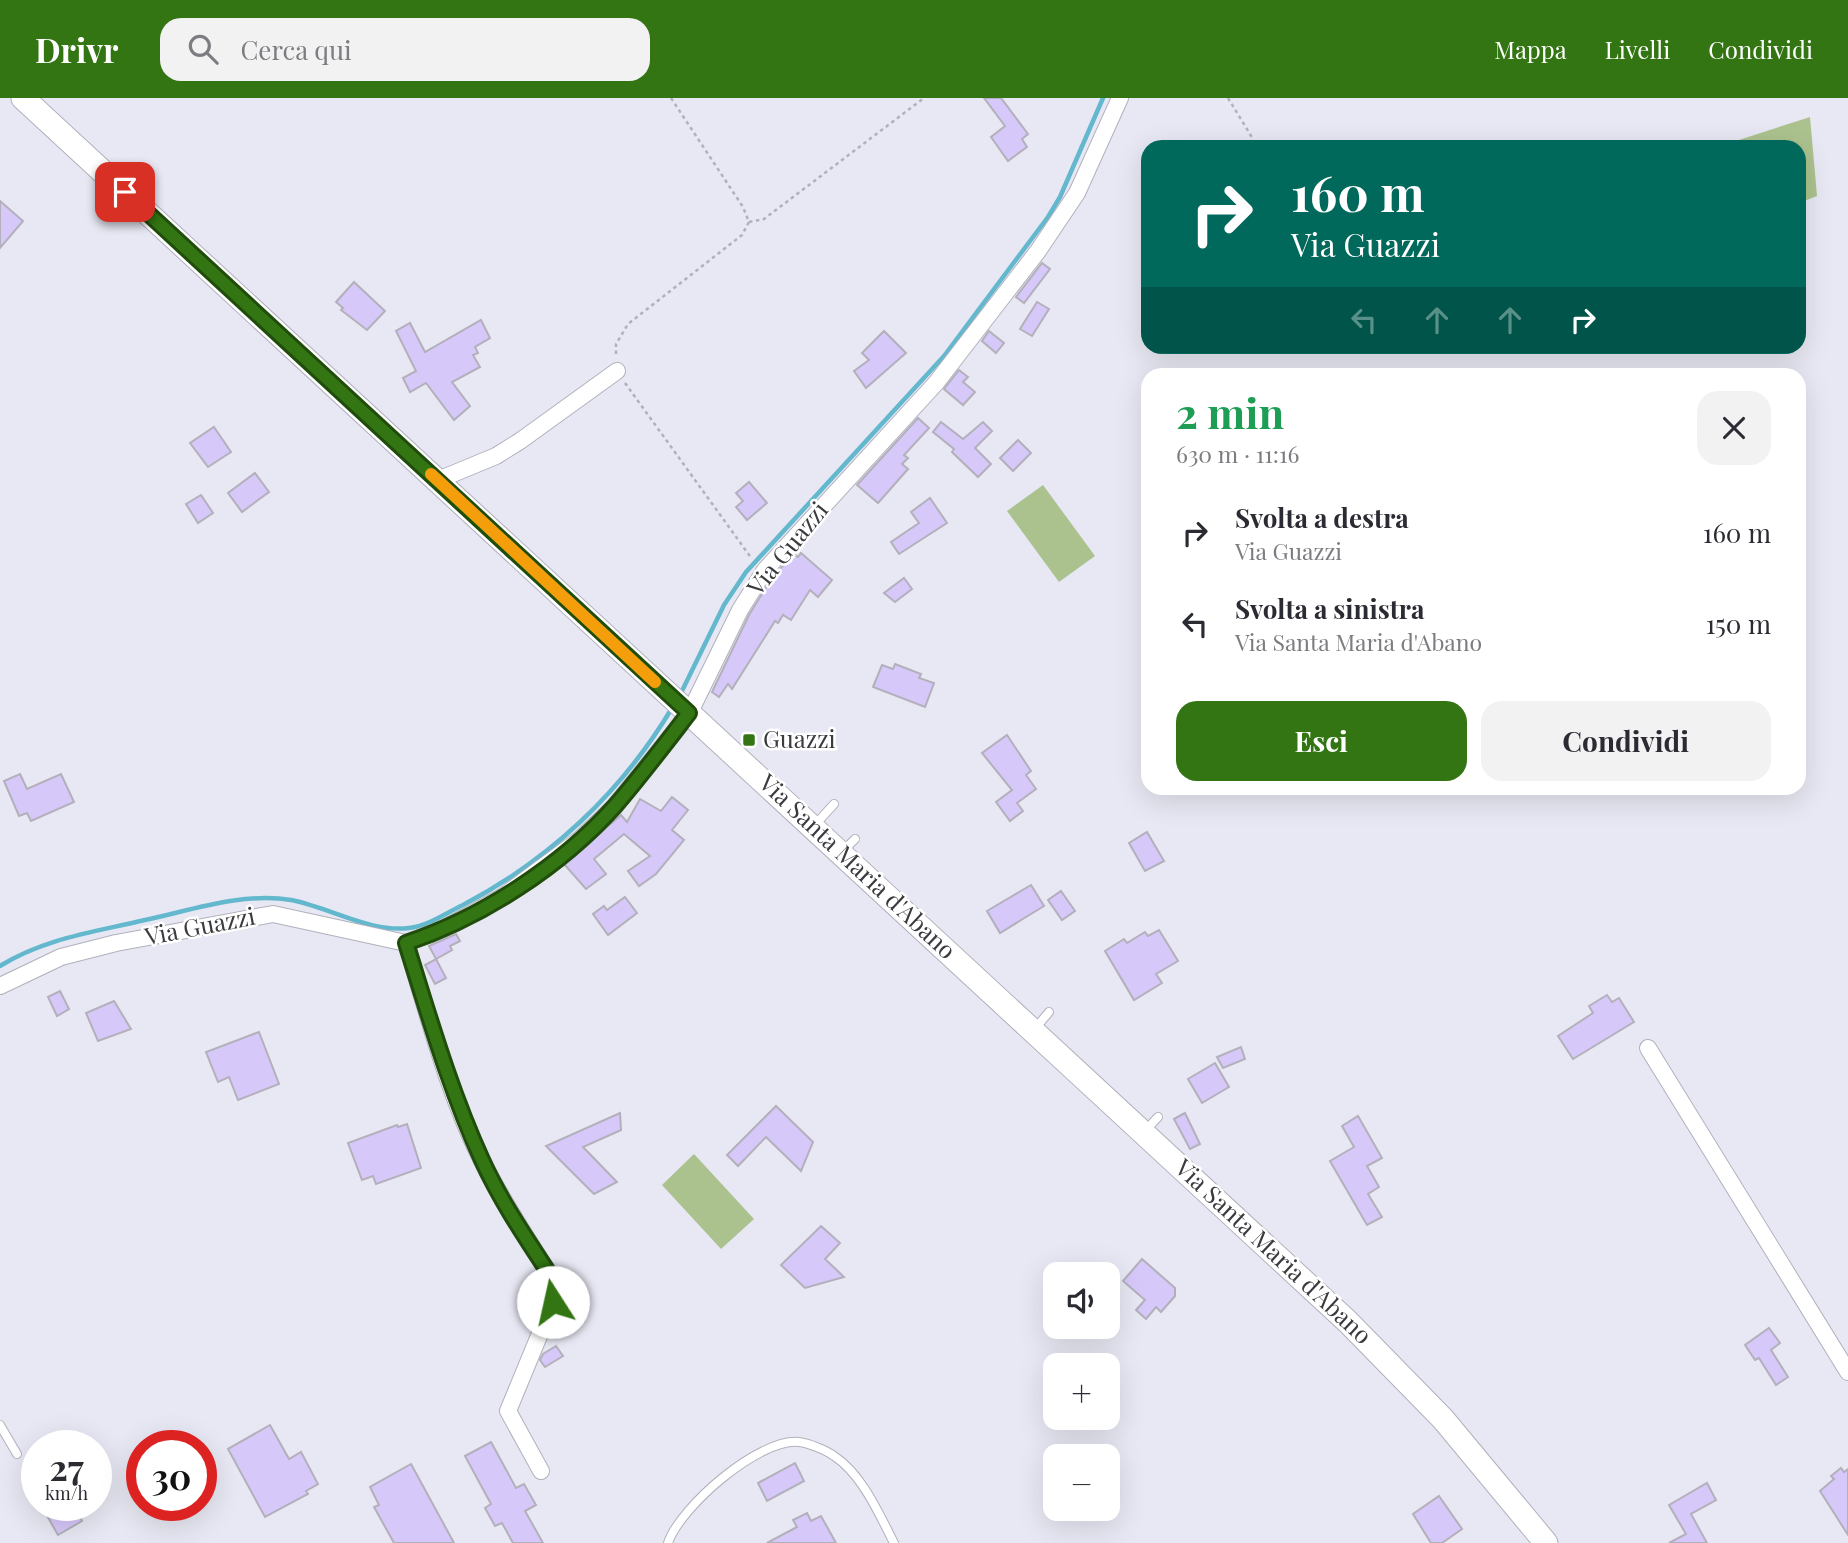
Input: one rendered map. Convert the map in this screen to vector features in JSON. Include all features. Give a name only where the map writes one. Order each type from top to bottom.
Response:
[{"type":"street","name":"Via Santa Maria d'Abano","points":[[23,98],[813,828],[848,846],[1034,1030],[1151,1124],[1380,1353],[1473,1454],[1546,1543]]},
{"type":"street","name":"Via Guazzi","points":[[0,986],[61,957],[116,943],[273,914],[406,943],[443,929],[502,897],[579,840],[614,807],[681,706],[765,570],[936,383],[1038,251],[1077,193],[1120,98]]},
{"type":"street","points":[[438,480],[496,456],[617,371]]},
{"type":"street","points":[[406,943],[452,1090],[483,1163],[521,1232],[556,1284],[553,1302],[508,1411],[541,1471]]},
{"type":"street","points":[[1648,1048],[1848,1372]]},
{"type":"lane","points":[[813,828],[834,804]]},
{"type":"lane","points":[[1034,1030],[1049,1012]]},
{"type":"lane","points":[[0,1425],[16,1454]]},
{"type":"lane","points":[[668,1543],[672,1530],[699,1498],[733,1470],[766,1451],[798,1442],[834,1455],[855,1476],[894,1543]]},
{"type":"path","points":[[617,371],[616,344],[628,324],[741,235],[748,222],[743,207],[671,98]]},
{"type":"path","points":[[748,222],[764,219],[924,98]]},
{"type":"path","points":[[1228,98],[1253,140]]},
{"type":"path","name":"Via Guazzi","points":[[617,371],[747,555]]},
{"type":"green space","points":[[1810,117],[1817,196],[1806,200],[1806,140],[1739,140]]},
{"type":"green space","points":[[1043,485],[1095,556],[1059,582],[1007,511]]},
{"type":"green space","points":[[694,1154],[754,1219],[721,1249],[662,1185]]},
{"type":"building","points":[[984,98],[1001,98],[1028,134],[1022,139],[1027,147],[1008,161],[991,137],[1005,126]]},
{"type":"building","points":[[0,201],[23,221],[0,248]]},
{"type":"building","points":[[1042,263],[1050,269],[1024,303],[1016,297]]},
{"type":"building","points":[[354,282],[385,311],[367,330],[341,310],[343,308],[336,302]]},
{"type":"building","points":[[1037,302],[1049,309],[1032,336],[1020,329]]},
{"type":"building","points":[[481,320],[490,338],[475,347],[478,353],[473,355],[480,367],[452,382],[470,406],[454,420],[426,383],[410,392],[403,378],[416,371],[396,331],[410,323],[425,352]]},
{"type":"building","points":[[884,331],[906,353],[866,388],[854,371],[869,360],[862,353]]},
{"type":"building","points":[[989,331],[1004,343],[996,353],[982,341]]},
{"type":"building","points":[[959,370],[968,377],[963,382],[975,392],[963,405],[944,389]]},
{"type":"building","points":[[918,418],[929,428],[904,455],[908,458],[902,464],[908,469],[878,503],[857,485]]},
{"type":"building","points":[[941,422],[963,439],[983,422],[992,431],[975,448],[991,464],[978,477],[952,452],[954,449],[933,432]]},
{"type":"building","points":[[214,427],[231,452],[208,467],[190,443]]},
{"type":"building","points":[[1018,440],[1031,453],[1013,471],[1000,458]]},
{"type":"building","points":[[255,473],[269,492],[242,512],[228,493]]},
{"type":"building","points":[[749,482],[767,503],[747,520],[736,507],[743,501],[736,493]]},
{"type":"building","points":[[201,495],[213,513],[198,523],[186,504]]},
{"type":"building","points":[[930,498],[947,523],[899,554],[891,542],[919,523],[911,512]]},
{"type":"building","points":[[801,553],[832,580],[818,597],[810,590],[791,620],[783,615],[778,623],[775,621],[732,689],[728,684],[719,697],[712,692],[749,615],[773,576],[794,554],[798,557]]},
{"type":"building","points":[[904,578],[912,589],[895,602],[884,593]]},
{"type":"building","points":[[895,664],[921,674],[919,678],[934,683],[925,707],[873,687],[882,665],[893,669]]},
{"type":"building","points":[[1007,735],[1031,771],[1026,775],[1036,789],[1017,803],[1023,811],[1010,821],[996,802],[1012,790],[982,753]]},
{"type":"building","points":[[20,774],[27,789],[61,774],[74,802],[31,821],[27,813],[19,816],[4,781]]},
{"type":"building","points":[[672,797],[688,810],[672,830],[684,840],[656,874],[639,886],[628,871],[650,856],[624,834],[594,859],[606,874],[586,889],[564,864],[621,815],[627,822],[640,799],[661,811]]},
{"type":"building","points":[[1147,832],[1164,861],[1145,871],[1129,843]]},
{"type":"building","points":[[1031,885],[1044,906],[1000,933],[987,911]]},
{"type":"building","points":[[1061,891],[1075,911],[1062,920],[1048,900]]},
{"type":"building","points":[[625,897],[637,913],[608,935],[593,914],[604,906],[607,910]]},
{"type":"building","points":[[1159,930],[1178,961],[1156,974],[1162,983],[1134,1000],[1105,951],[1124,939],[1127,943],[1145,932],[1148,936]]},
{"type":"building","points":[[456,934],[460,941],[450,946],[452,950],[436,959],[429,946]]},
{"type":"building","points":[[436,959],[446,978],[435,984],[425,965]]},
{"type":"building","points":[[60,991],[69,1009],[57,1016],[48,997]]},
{"type":"building","points":[[1607,995],[1612,1002],[1619,998],[1634,1022],[1573,1059],[1558,1036],[1593,1013],[1589,1006]]},
{"type":"building","points":[[114,1001],[131,1029],[98,1041],[86,1013]]},
{"type":"building","points":[[259,1032],[279,1084],[238,1100],[229,1077],[218,1082],[206,1052]]},
{"type":"building","points":[[1241,1047],[1245,1059],[1223,1068],[1217,1057]]},
{"type":"building","points":[[1215,1063],[1229,1087],[1202,1103],[1188,1079]]},
{"type":"building","points":[[776,1106],[813,1142],[801,1171],[766,1137],[738,1166],[727,1155]]},
{"type":"building","points":[[620,1113],[621,1130],[583,1147],[617,1182],[594,1194],[546,1146]]},
{"type":"building","points":[[1185,1113],[1200,1144],[1190,1149],[1174,1119]]},
{"type":"building","points":[[1358,1116],[1382,1158],[1367,1166],[1379,1187],[1368,1194],[1382,1217],[1367,1225],[1330,1161],[1354,1147],[1342,1126]]},
{"type":"building","points":[[407,1124],[421,1168],[376,1184],[373,1176],[362,1180],[348,1143],[397,1125]]},
{"type":"building","points":[[821,1226],[840,1243],[825,1259],[844,1277],[805,1288],[781,1265]]},
{"type":"building","points":[[1142,1259],[1175,1288],[1175,1296],[1161,1312],[1156,1307],[1146,1319],[1136,1310],[1145,1300],[1123,1281]]},
{"type":"building","points":[[1769,1328],[1780,1343],[1771,1350],[1788,1377],[1776,1385],[1759,1358],[1755,1360],[1745,1345]]},
{"type":"building","points":[[556,1346],[563,1356],[545,1367],[540,1360],[543,1354]]},
{"type":"building","points":[[270,1425],[289,1459],[301,1452],[318,1484],[306,1491],[308,1494],[265,1517],[228,1449]]},
{"type":"building","points":[[491,1442],[516,1488],[524,1484],[536,1505],[525,1511],[543,1543],[513,1543],[502,1523],[495,1526],[485,1508],[491,1504],[465,1456]]},
{"type":"building","points":[[795,1463],[804,1481],[767,1501],[758,1483]]},
{"type":"building","points":[[411,1464],[454,1543],[394,1543],[374,1507],[379,1505],[370,1487]]},
{"type":"building","points":[[1841,1468],[1844,1472],[1848,1469],[1848,1535],[1820,1491],[1834,1479],[1831,1476]]},
{"type":"building","points":[[1707,1483],[1716,1500],[1691,1514],[1707,1543],[1669,1543],[1686,1534],[1669,1505]]},
{"type":"building","points":[[1439,1496],[1462,1529],[1442,1543],[1431,1543],[1413,1514]]},
{"type":"building","points":[[807,1513],[811,1521],[821,1516],[836,1543],[767,1543],[797,1527],[793,1520]]},
{"type":"building","points":[[50,1521],[82,1521],[58,1535]]},
{"type":"waterway","points":[[680,695],[724,605],[746,572],[944,356],[1048,217],[1060,197],[1103,98]]},
{"type":"waterway","points":[[0,966],[52,942],[218,903],[255,898],[305,903],[379,927],[394,929],[423,925],[495,887],[525,867],[581,822],[630,768],[672,708]]},
{"type":"slow traffic","points":[[431,474],[655,682]]},
{"type":"place","name":"Guazzi","points":[[749,740]]},
{"type":"route","points":[[125,192],[689,713],[614,807],[579,840],[502,897],[443,929],[406,943],[452,1090],[483,1163],[521,1232],[556,1284],[553,1302]]}]
